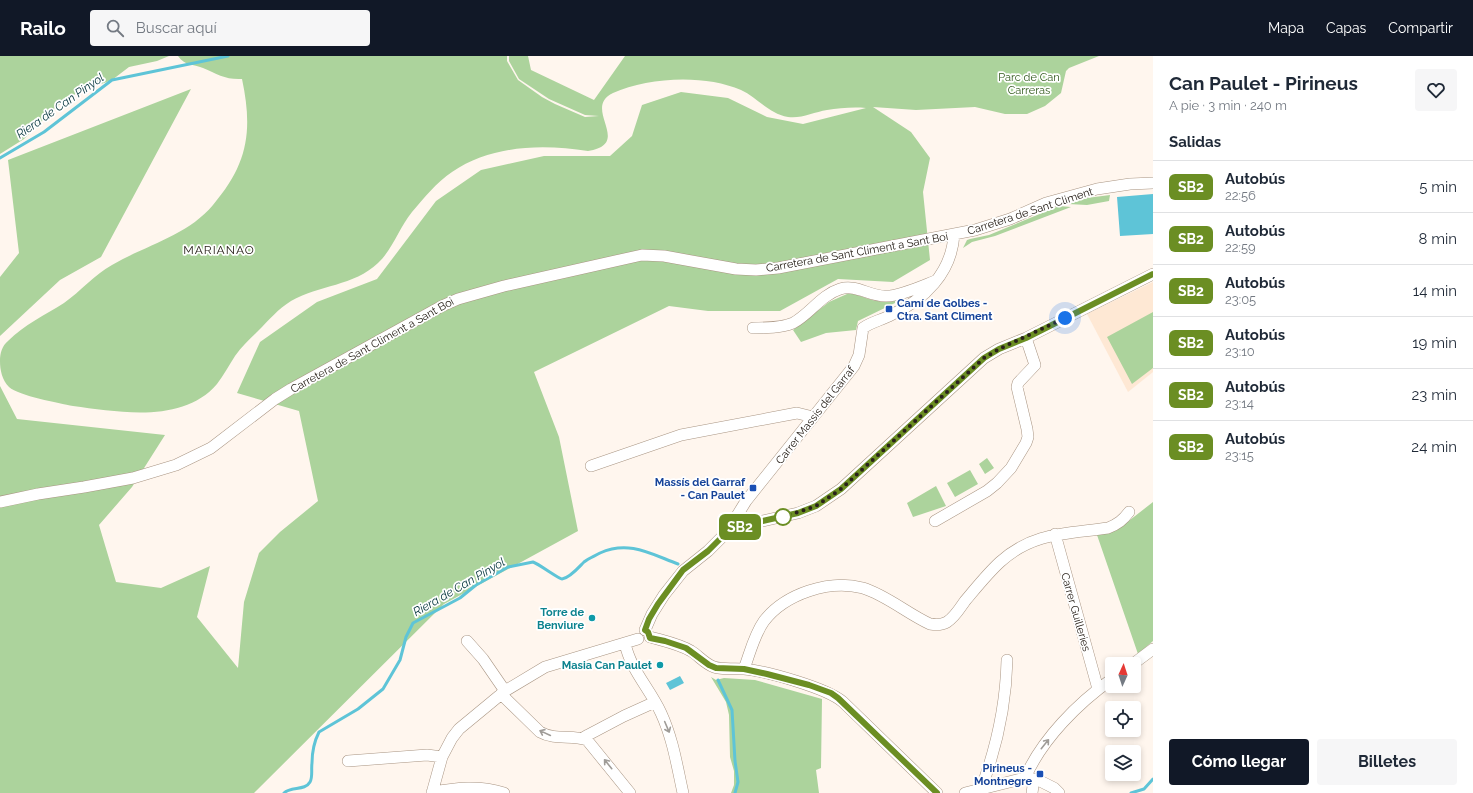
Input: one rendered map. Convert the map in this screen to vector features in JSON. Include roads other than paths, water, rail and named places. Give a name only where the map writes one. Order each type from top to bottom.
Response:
[{"type":"street","name":"Carretera de Sant Climent","points":[[954,234],[995,224],[1046,203],[1072,195],[1109,187],[1153,183]]},
{"type":"street","points":[[903,292],[907,307],[921,297],[936,281],[943,272],[951,254],[954,234]]},
{"type":"street","name":"Carretera de Sant Climent a Sant Boi","points":[[0,502],[133,478],[176,466],[211,448],[275,399],[291,389],[442,306],[458,298],[474,293],[642,256],[664,256],[730,268],[756,270],[785,266],[954,234]]},
{"type":"street","points":[[648,634],[649,619],[664,595],[683,570],[708,551],[727,532],[756,522],[798,513],[816,506],[828,499],[841,489],[984,358],[999,349],[1026,338],[1153,274]]},
{"type":"street","points":[[753,328],[774,327],[794,322],[828,295],[841,288],[855,288],[876,296],[886,297],[936,281]]},
{"type":"street","name":"Carrer Massís del Garraf","points":[[727,532],[746,501],[857,361],[863,328],[907,307]]},
{"type":"street","points":[[935,521],[986,492],[997,483],[1011,468],[1026,443],[1028,437],[1027,429],[1017,387],[1018,382],[1035,364],[1026,338]]},
{"type":"street","points":[[591,466],[681,435],[797,413],[813,416]]},
{"type":"street","points":[[746,501],[747,514],[756,522]]},
{"type":"street","points":[[744,669],[756,636],[763,622],[780,606],[804,594],[825,587],[850,586],[863,588],[930,624],[944,624],[955,615],[981,582],[1001,561],[1021,546],[1055,534],[1108,528],[1117,525],[1129,512]]},
{"type":"street","name":"Carrer Guilleries","points":[[1055,534],[1098,689]]},
{"type":"street","points":[[504,793],[486,788],[472,787],[432,793],[442,757],[452,738],[459,729],[503,693],[545,667],[638,639],[637,635],[639,631],[686,648],[709,665],[716,668],[744,669],[809,685],[831,693],[937,793]]},
{"type":"street","points":[[467,641],[483,660],[503,693],[540,732],[561,738],[583,738],[590,742],[630,793]]},
{"type":"street","points":[[625,642],[631,662],[656,702],[671,736],[683,793]]},
{"type":"street","points":[[1141,658],[1153,649]]},
{"type":"street","points":[[980,789],[988,770],[993,750],[1005,690],[1007,660]]},
{"type":"street","points":[[1032,793],[1030,778],[1038,754],[1063,723],[1105,684]]},
{"type":"street","points":[[583,738],[624,716],[656,702]]},
{"type":"street","points":[[348,761],[427,755],[442,757]]},
{"type":"street","points":[[966,793],[1030,778],[1054,788],[1059,793]]},
{"type":"water","points":[[1153,194],[1153,234],[1120,236],[1117,197]]},
{"type":"water","points":[[680,676],[684,683],[670,690],[666,683]]},
{"type":"waterway","name":"Riera de Can Pinyol","points":[[0,158],[44,132],[112,80],[228,56]]},
{"type":"waterway","name":"Riera de Can Pinyol","points":[[284,793],[290,790],[305,787],[310,782],[312,775],[313,751],[319,732],[358,709],[383,689],[400,660],[406,637],[413,623],[460,598],[476,585],[508,567],[533,562],[562,579],[571,574],[590,558],[611,549],[630,548],[640,550],[678,564]]},
{"type":"waterway","points":[[718,680],[732,710],[735,761],[738,782],[735,793]]},
{"type":"waterway","points":[[1131,793],[1144,789],[1153,779]]},
{"type":"place","name":"Camí de Golbes - Ctra. Sant Climent","points":[[889,309]]},
{"type":"place","name":"Massís del Garraf - Can Paulet","points":[[753,488]]},
{"type":"place","name":"Torre de Benviure","points":[[592,618]]},
{"type":"place","name":"Masia Can Paulet","points":[[660,665]]},
{"type":"place","name":"Pirineus - Montnegre","points":[[1040,774]]},
{"type":"district","name":"MARIANAO","points":[[219,250]]},
{"type":"park label","name":"Parc de Can Carreras","points":[[1029,83]]}]
